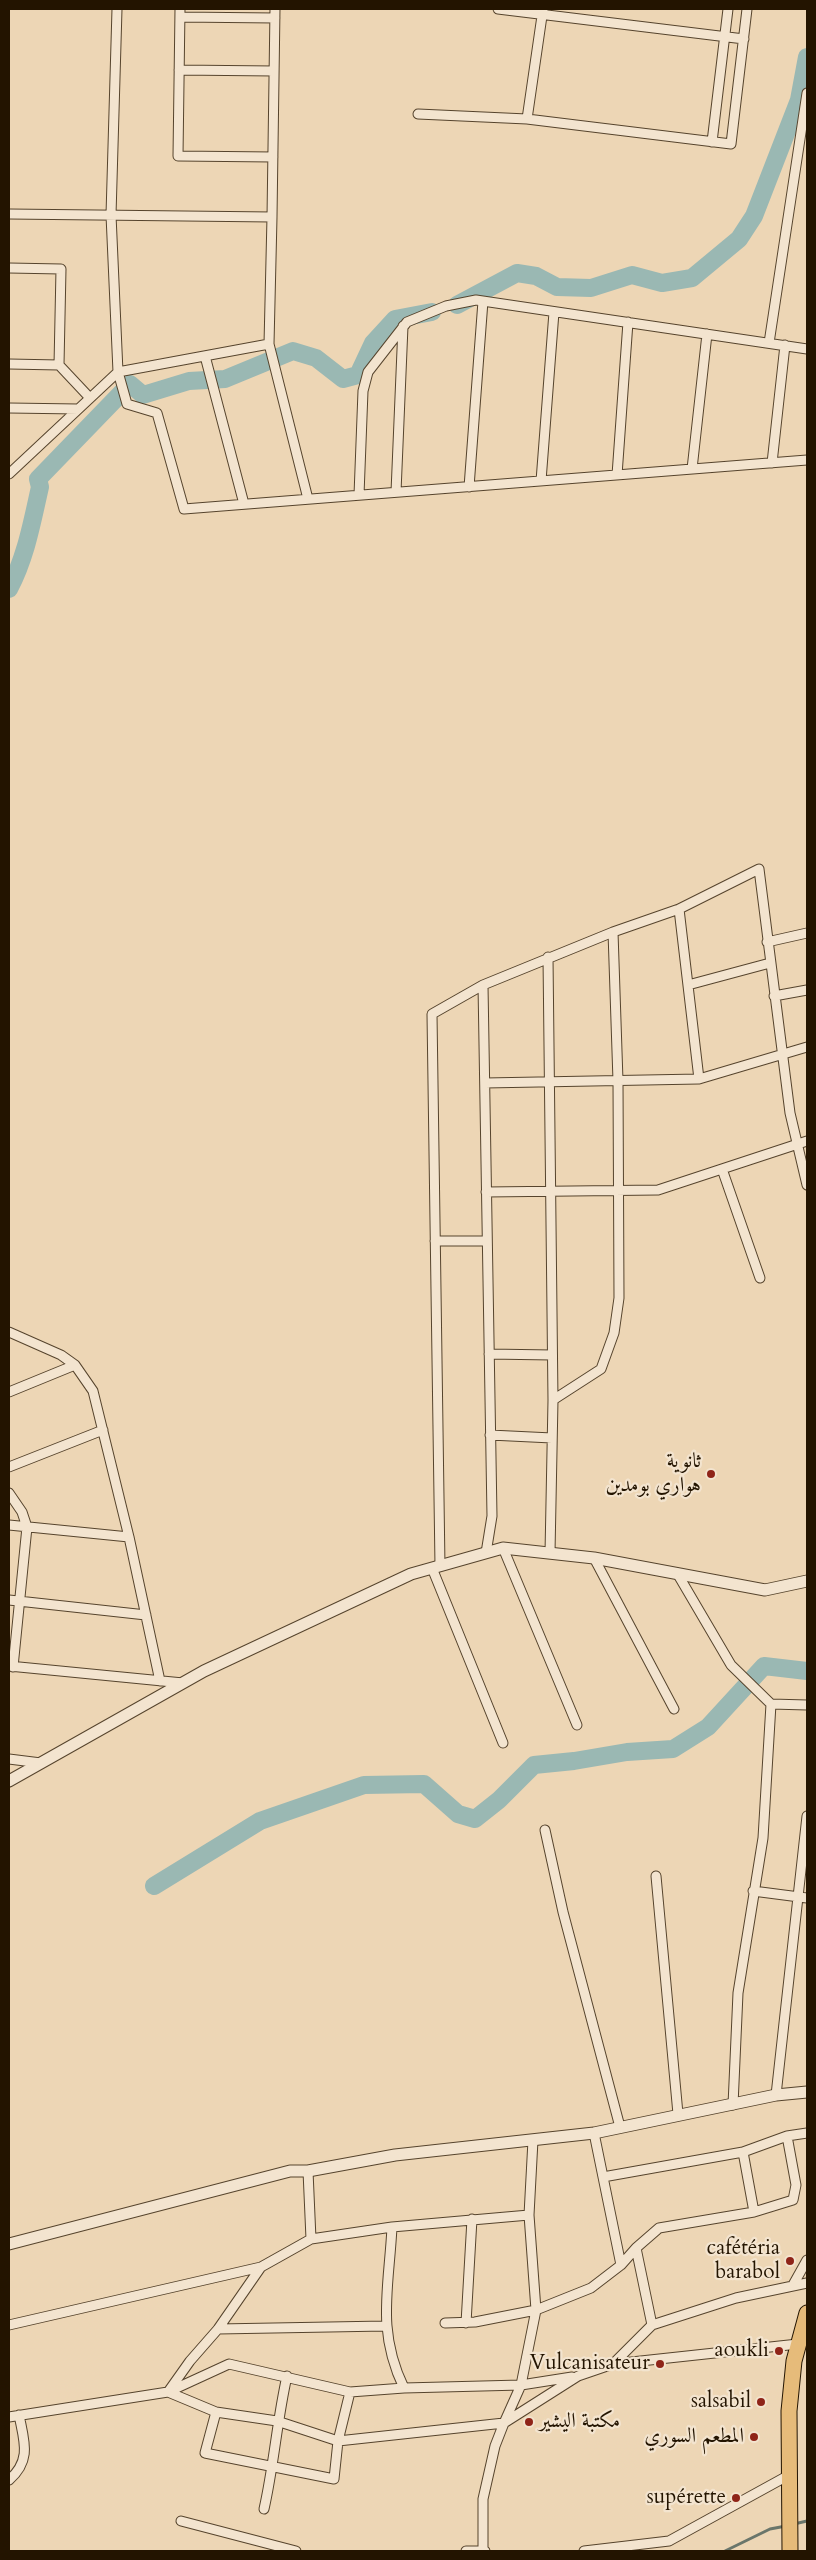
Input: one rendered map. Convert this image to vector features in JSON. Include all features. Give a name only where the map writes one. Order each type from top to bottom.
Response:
[{"type":"main road","points":[[790,2551],[791,2474],[789,2411],[794,2361],[807,2313]]},
{"type":"street","points":[[117,9],[110,215],[118,372],[127,404],[156,413],[184,509],[807,460]]},
{"type":"street","points":[[498,9],[543,12],[744,39]]},
{"type":"street","points":[[712,142],[728,9]]},
{"type":"street","points":[[418,114],[527,119],[731,144],[747,9]]},
{"type":"street","points":[[527,119],[543,12]]},
{"type":"street","points":[[273,157],[178,156],[180,13],[275,13],[274,71],[273,157],[272,217],[269,344],[308,499]]},
{"type":"street","points":[[179,70],[274,71]]},
{"type":"street","points":[[769,343],[807,93]]},
{"type":"street","points":[[9,214],[272,217]]},
{"type":"street","points":[[9,268],[61,269],[59,365],[90,398]]},
{"type":"street","points":[[359,495],[364,391],[368,372],[407,322],[446,306],[476,300],[807,348]]},
{"type":"street","points":[[469,487],[483,301]]},
{"type":"street","points":[[541,481],[554,312]]},
{"type":"street","points":[[616,475],[628,322]]},
{"type":"street","points":[[396,492],[404,326]]},
{"type":"street","points":[[692,469],[707,334]]},
{"type":"street","points":[[9,474],[118,372],[269,344]]},
{"type":"street","points":[[772,463],[785,345]]},
{"type":"street","points":[[205,356],[244,504]]},
{"type":"street","points":[[9,364],[59,365]]},
{"type":"street","points":[[9,408],[78,409]]},
{"type":"street","points":[[503,1743],[436,1567],[432,1014],[483,986],[548,957],[679,909],[759,869],[781,1054],[790,1113],[807,1185]]},
{"type":"street","points":[[679,909],[699,1079]]},
{"type":"street","points":[[553,1400],[601,1370],[614,1332],[620,1298],[618,1081],[613,932]]},
{"type":"street","points":[[768,942],[807,933]]},
{"type":"street","points":[[548,957],[553,1400],[550,1553]]},
{"type":"street","points":[[688,985],[770,963]]},
{"type":"street","points":[[483,986],[492,1516],[486,1553]]},
{"type":"street","points":[[774,996],[807,990]]},
{"type":"street","points":[[485,1083],[699,1079],[807,1047]]},
{"type":"street","points":[[486,1192],[550,1189],[658,1190],[807,1141]]},
{"type":"street","points":[[722,1169],[760,1278]]},
{"type":"street","points":[[435,1241],[487,1241]]},
{"type":"street","points":[[9,1332],[61,1355],[75,1366],[93,1391],[129,1537],[160,1681]]},
{"type":"street","points":[[489,1354],[552,1355]]},
{"type":"street","points":[[9,1392],[75,1366]]},
{"type":"street","points":[[9,1467],[103,1430]]},
{"type":"street","points":[[490,1435],[552,1438]]},
{"type":"street","points":[[9,1493],[22,1512],[27,1527],[20,1602],[11,1667],[183,1683]]},
{"type":"street","points":[[9,1525],[129,1537]]},
{"type":"street","points":[[503,1548],[577,1725]]},
{"type":"street","points":[[9,1781],[183,1683],[402,1578],[503,1548],[594,1558],[765,1590],[807,1581]]},
{"type":"street","points":[[594,1558],[674,1709]]},
{"type":"street","points":[[677,1573],[731,1665],[771,1704],[807,1706]]},
{"type":"street","points":[[9,1600],[146,1615]]},
{"type":"street","points":[[733,2104],[738,1993],[763,1838],[771,1704]]},
{"type":"street","points":[[9,1759],[41,1763]]},
{"type":"street","points":[[776,2094],[802,1898],[807,1816]]},
{"type":"street","points":[[545,1830],[563,1912],[620,2127]]},
{"type":"street","points":[[656,1876],[678,2114]]},
{"type":"street","points":[[753,1891],[802,1898]]},
{"type":"street","points":[[9,2244],[290,2171],[308,2171],[395,2155],[594,2133],[776,2094],[807,2092]]},
{"type":"street","points":[[594,2133],[622,2265]]},
{"type":"street","points":[[603,2177],[743,2152],[787,2136],[807,2133]]},
{"type":"street","points":[[445,2323],[466,2323],[536,2310],[591,2288],[622,2265],[636,2248],[659,2228],[754,2212],[793,2200],[796,2185],[787,2136]]},
{"type":"street","points":[[466,2551],[484,2551],[483,2499],[496,2446],[521,2386],[536,2310],[529,2215],[533,2140]]},
{"type":"street","points":[[743,2152],[754,2212]]},
{"type":"street","points":[[308,2171],[310,2239]]},
{"type":"street","points":[[9,2326],[261,2267],[310,2239],[392,2227],[529,2215]]},
{"type":"street","points":[[466,2323],[472,2219]]},
{"type":"street","points":[[392,2227],[385,2326],[394,2368],[404,2388]]},
{"type":"street","points":[[636,2248],[652,2324]]},
{"type":"street","points":[[793,2285],[807,2260]]},
{"type":"street","points":[[168,2392],[190,2361],[218,2329],[261,2267]]},
{"type":"street","points":[[614,2364],[652,2324],[736,2298],[807,2283]]},
{"type":"street","points":[[218,2329],[385,2326]]},
{"type":"street","points":[[9,2417],[168,2392],[229,2364],[350,2392],[404,2388],[521,2386],[578,2376],[614,2364],[798,2344]]},
{"type":"street","points":[[264,2509],[274,2466],[277,2421],[287,2376]]},
{"type":"street","points":[[168,2392],[216,2412],[277,2421],[338,2441],[504,2423],[578,2376]]},
{"type":"street","points":[[216,2412],[205,2453],[334,2479],[338,2441],[350,2392]]},
{"type":"street","points":[[9,2480],[20,2470],[26,2448],[19,2415]]},
{"type":"street","points":[[584,2551],[669,2541],[791,2474]]},
{"type":"street","points":[[181,2521],[296,2551]]},
{"type":"waterway","points":[[457,305],[517,273],[536,276],[557,287],[591,288],[632,275],[662,283],[692,278],[739,239],[754,216],[799,100],[807,57]]},
{"type":"waterway","points":[[9,589],[28,539],[40,487],[38,479],[130,384],[143,395],[189,381],[225,379],[293,351],[316,358],[343,379],[358,375],[373,343],[395,319],[432,312]]},
{"type":"waterway","points":[[154,1886],[260,1821],[364,1785],[424,1784],[458,1814],[475,1819],[499,1800],[534,1765],[574,1761],[627,1752],[673,1749],[708,1727],[764,1666],[807,1671]]},
{"type":"waterway","points":[[794,2524],[807,2521]]},
{"type":"waterway","points":[[725,2551],[770,2529],[786,2526]]},
{"type":"place","name":"ثانوية هواري بومدين","points":[[711,1474]]},
{"type":"place","name":"cafétéria barabol","points":[[790,2261]]},
{"type":"place","name":"aoukli","points":[[779,2351]]},
{"type":"place","name":"Vulcanisateur","points":[[660,2364]]},
{"type":"place","name":"salsabil","points":[[761,2402]]},
{"type":"place","name":"مكتبة اليشير","points":[[529,2422]]},
{"type":"place","name":"المطعم السوري","points":[[754,2437]]},
{"type":"place","name":"supérette","points":[[736,2498]]}]
